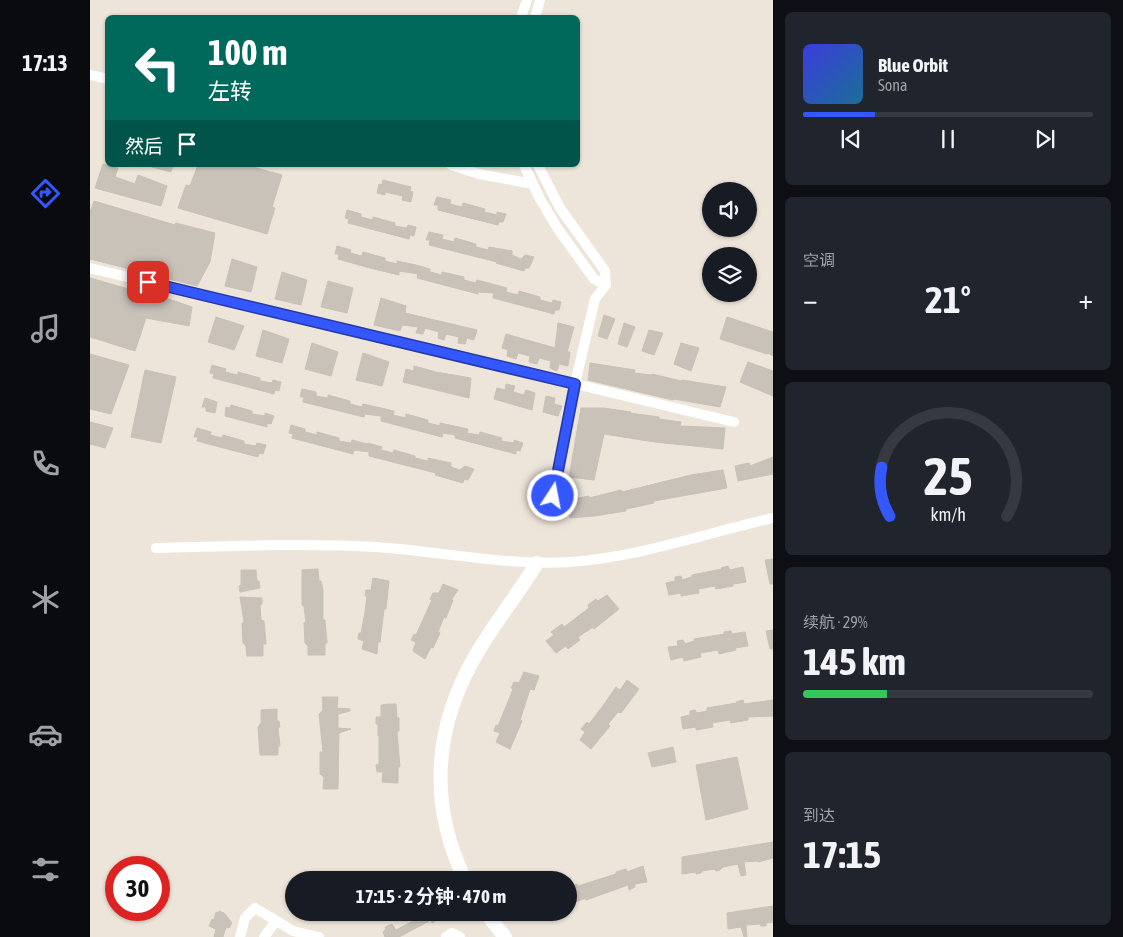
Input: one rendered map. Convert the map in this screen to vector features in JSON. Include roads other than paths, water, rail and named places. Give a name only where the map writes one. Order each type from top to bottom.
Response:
[{"type":"street","points":[[522,15],[527,0]]},
{"type":"street","points":[[536,15],[540,0]]},
{"type":"street","points":[[90,75],[105,78]]},
{"type":"street","points":[[457,167],[479,174],[532,184]]},
{"type":"street","points":[[525,167],[549,214],[573,250],[594,279],[606,285]]},
{"type":"street","points":[[539,167],[560,208],[605,271],[606,285],[595,299],[575,384],[553,496]]},
{"type":"street","points":[[90,268],[734,422]]},
{"type":"street","points":[[156,548],[344,546],[401,549],[477,559],[537,563],[573,562],[612,557],[773,518]]},
{"type":"street","points":[[462,871],[448,836],[441,800],[440,765],[445,733],[454,702],[473,661],[537,563]]},
{"type":"street","points":[[240,937],[245,918],[255,908],[293,930],[319,937]]},
{"type":"street","points":[[264,937],[276,921]]},
{"type":"street","points":[[493,921],[505,937]]},
{"type":"street","points":[[446,937],[452,933],[460,937]]}]
